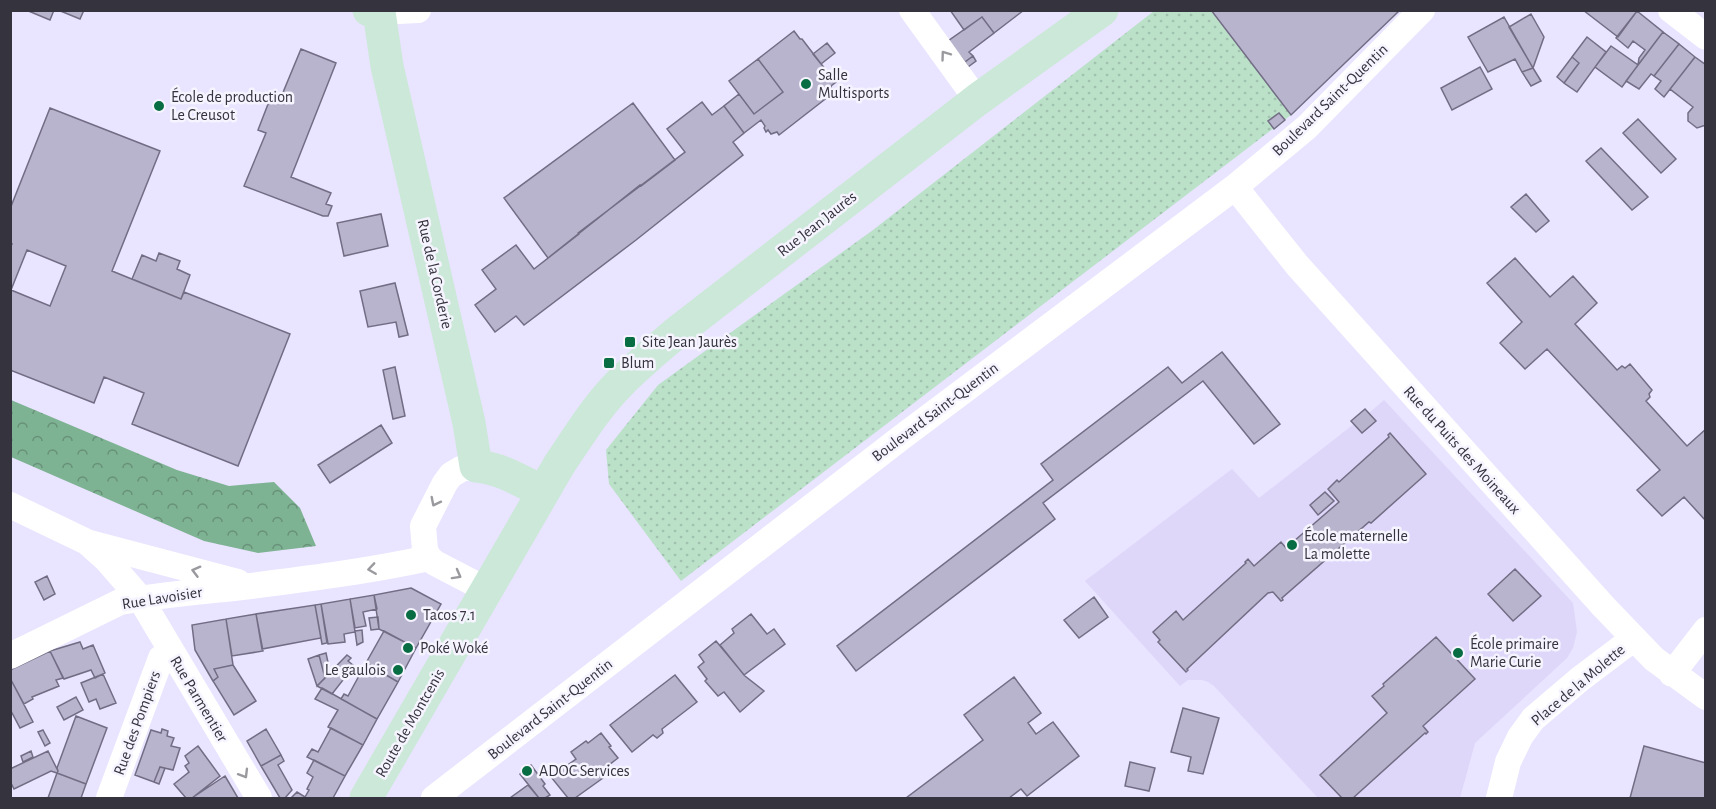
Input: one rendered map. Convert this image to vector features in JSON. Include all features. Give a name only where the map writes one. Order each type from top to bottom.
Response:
[{"type":"main road","name":"Rue Jean Jaurès","points":[[551,478],[588,421],[619,384],[646,358],[977,100],[1102,10]]},
{"type":"main road","name":"Rue de la Corderie","points":[[374,11],[469,423],[476,466]]},
{"type":"main road","points":[[476,466],[551,478]]},
{"type":"main road","name":"Route de Montcenis","points":[[366,798],[551,478]]},
{"type":"street","points":[[374,11],[418,10]]},
{"type":"street","points":[[912,10],[977,100]]},
{"type":"street","name":"Boulevard Saint-Quentin","points":[[434,798],[902,437],[1235,187],[1307,127],[1422,10]]},
{"type":"street","points":[[1671,10],[1706,37]]},
{"type":"street","name":"Rue du Puits des Moineaux","points":[[1235,187],[1305,274],[1633,639],[1672,674],[1706,697]]},
{"type":"street","points":[[476,466],[461,469],[451,475],[445,483],[423,526],[425,550],[435,563],[487,590]]},
{"type":"street","points":[[10,505],[87,542]]},
{"type":"street","name":"Rue Lavoisier","points":[[87,542],[252,586]]},
{"type":"street","name":"Rue Parmentier","points":[[87,542],[106,559],[140,598],[259,798]]},
{"type":"street","name":"Rue Lavoisier","points":[[10,656],[120,602],[252,586],[392,566],[429,558]]},
{"type":"street","points":[[1672,674],[1706,630]]},
{"type":"street","name":"Place de la Molette","points":[[1499,798],[1508,762],[1520,737],[1533,719],[1580,679],[1633,639]]},
{"type":"street","name":"Rue des Pompiers","points":[[109,798],[161,658],[171,652]]},
{"type":"shaded area","points":[[1384,400],[1573,603],[1577,632],[1573,648],[1567,658],[1475,743],[1460,798],[1318,798],[1214,686],[1202,680],[1188,680],[1180,686],[1085,581],[1232,469],[1259,498],[1354,424],[1376,421],[1369,413]]},
{"type":"green space","points":[[1154,11],[1211,11],[1291,115],[681,581],[609,484],[606,450],[658,385],[873,230]]},
{"type":"green space","points":[[11,400],[177,470],[229,486],[274,482],[300,508],[316,546],[258,553],[204,541],[11,457]]},
{"type":"building","points":[[26,10],[54,10],[50,20]]},
{"type":"building","points":[[58,10],[84,10],[80,19]]},
{"type":"building","points":[[950,10],[1024,10],[994,33],[982,17],[964,30]]},
{"type":"building","points":[[1211,10],[1400,10],[1291,115]]},
{"type":"building","points":[[1583,10],[1637,10],[1637,11],[1618,37]]},
{"type":"building","points":[[1637,11],[1663,32],[1638,65],[1639,58],[1645,50],[1633,41],[1628,48],[1616,38]]},
{"type":"building","points":[[1531,14],[1544,37],[1533,68],[1509,27]]},
{"type":"building","points":[[982,17],[994,33],[969,52],[973,56],[965,62],[948,41]]},
{"type":"building","points":[[1504,17],[1533,68],[1522,72],[1515,59],[1488,72],[1468,37]]},
{"type":"building","name":"Salle Multisports","points":[[794,31],[833,77],[836,82],[831,86],[833,93],[779,135],[777,132],[771,134],[768,130],[766,132],[761,120],[744,133],[724,106],[739,94],[754,114],[783,92],[758,59]]},
{"type":"building","points":[[1663,32],[1679,44],[1654,76],[1651,74],[1639,89],[1626,81]]},
{"type":"building","points":[[1587,37],[1606,52],[1577,92],[1564,83],[1579,63],[1572,57]]},
{"type":"building","points":[[827,43],[835,53],[821,64],[813,54]]},
{"type":"building","points":[[1679,44],[1695,57],[1664,97],[1655,89],[1661,81],[1654,76]]},
{"type":"building","points":[[1611,46],[1638,65],[1622,87],[1595,67]]},
{"type":"building","points":[[301,49],[336,63],[291,177],[331,193],[326,204],[332,206],[328,216],[244,186],[266,133],[258,130],[270,99],[279,102]]},
{"type":"building","points":[[973,56],[976,61],[968,67],[965,62]]},
{"type":"building","points":[[1572,57],[1579,63],[1564,83],[1557,77]]},
{"type":"building","points":[[1695,57],[1706,65],[1706,125],[1697,128],[1688,121],[1688,113],[1693,107],[1670,89]]},
{"type":"building","points":[[758,59],[783,92],[754,114],[729,81]]},
{"type":"building","points":[[1480,67],[1492,89],[1452,110],[1441,88]]},
{"type":"building","points":[[1533,68],[1541,81],[1531,86],[1522,72]]},
{"type":"building","points":[[702,102],[712,115],[724,106],[744,133],[733,142],[743,155],[524,325],[516,316],[495,332],[475,305],[496,289],[482,270],[516,245],[534,269],[685,152],[667,129]]},
{"type":"building","points":[[633,103],[675,160],[548,258],[504,198]]},
{"type":"building","points":[[50,108],[160,151],[112,271],[181,299],[184,292],[290,334],[238,466],[132,424],[144,393],[104,377],[94,403],[10,370],[10,248],[12,244],[10,244],[10,209]],"holes":[[[27,250],[66,266],[50,306],[11,290]]]},
{"type":"building","points":[[1279,113],[1285,120],[1274,129],[1268,121]]},
{"type":"building","points":[[1638,119],[1676,159],[1661,173],[1623,133]]},
{"type":"building","points":[[1601,148],[1648,197],[1632,210],[1586,161]]},
{"type":"building","points":[[1526,194],[1549,221],[1536,232],[1511,207]]},
{"type":"building","points":[[381,214],[388,246],[344,256],[337,223]]},
{"type":"building","points":[[159,253],[180,261],[177,269],[190,275],[181,299],[132,279],[142,255],[156,261]]},
{"type":"building","points":[[1515,258],[1550,297],[1573,276],[1597,303],[1575,324],[1617,370],[1630,364],[1652,390],[1646,401],[1687,446],[1706,429],[1706,521],[1684,497],[1662,516],[1637,490],[1660,470],[1547,349],[1525,369],[1500,343],[1522,322],[1487,283]]},
{"type":"building","points":[[395,283],[408,335],[399,337],[396,322],[368,327],[360,291]]},
{"type":"building","points":[[1222,352],[1280,424],[1254,444],[1203,381],[1043,503],[1055,519],[856,671],[837,646],[1053,480],[1041,464],[1168,367],[1182,383]]},
{"type":"building","points":[[395,367],[405,416],[393,419],[383,370]]},
{"type":"building","points":[[1365,409],[1376,421],[1362,433],[1351,421]]},
{"type":"building","points":[[381,425],[392,443],[330,483],[318,465]]},
{"type":"building","points":[[1390,433],[1426,474],[1282,598],[1283,600],[1281,601],[1273,592],[1268,593],[1186,672],[1158,642],[1160,640],[1153,632],[1176,611],[1183,620],[1248,559],[1254,566],[1281,542],[1286,548],[1339,502],[1328,489],[1337,480],[1339,482],[1389,437]]},
{"type":"building","points":[[1325,492],[1334,501],[1318,515],[1310,505]]},
{"type":"building","points":[[1515,569],[1541,596],[1513,621],[1488,594]]},
{"type":"building","points":[[47,576],[55,594],[44,600],[35,582]]},
{"type":"building","points":[[411,588],[441,604],[416,648],[379,629],[374,595]]},
{"type":"building","points":[[374,595],[377,609],[363,612],[366,626],[355,628],[350,599]]},
{"type":"building","points":[[1094,597],[1108,617],[1079,638],[1064,620]]},
{"type":"building","points":[[350,599],[355,632],[344,634],[345,642],[328,644],[321,604]]},
{"type":"building","points":[[321,604],[327,643],[322,644],[315,605]]},
{"type":"building","points":[[315,605],[321,638],[262,649],[256,614]]},
{"type":"building","points":[[256,614],[263,651],[232,656],[226,619]]},
{"type":"building","points":[[751,614],[767,634],[774,629],[785,644],[744,675],[720,645],[734,633],[732,629]]},
{"type":"building","points":[[378,617],[379,629],[371,630],[369,618]]},
{"type":"building","points":[[226,619],[233,665],[214,669],[218,677],[213,681],[195,650],[192,625]]},
{"type":"building","points":[[362,630],[363,642],[357,645],[355,631]]},
{"type":"building","points":[[384,631],[416,648],[398,682],[366,663]]},
{"type":"building","points":[[1436,637],[1475,679],[1423,726],[1428,732],[1426,734],[1353,798],[1342,798],[1320,775],[1387,713],[1372,696]]},
{"type":"building","points":[[716,641],[745,676],[764,691],[740,712],[724,692],[718,696],[705,681],[707,679],[698,667],[704,662],[699,655]]},
{"type":"building","points":[[80,642],[83,649],[93,645],[105,673],[95,678],[91,670],[64,679],[50,651]]},
{"type":"building","points":[[50,651],[63,678],[56,680],[59,686],[32,697],[33,699],[24,704],[10,678],[10,670]]},
{"type":"building","points":[[326,653],[330,672],[325,678],[319,655]]},
{"type":"building","points":[[319,655],[325,678],[317,686],[308,659]]},
{"type":"building","points":[[347,655],[351,658],[348,661],[353,665],[332,694],[317,686]]},
{"type":"building","points":[[366,663],[398,682],[377,719],[341,699],[344,694],[348,696]]},
{"type":"building","points":[[233,665],[256,701],[234,715],[213,681],[218,677],[214,669]]},
{"type":"building","points":[[103,674],[116,703],[100,709],[96,699],[89,702],[81,683]]},
{"type":"building","points":[[675,675],[697,702],[662,729],[663,733],[657,738],[653,735],[632,752],[610,725]]},
{"type":"building","points":[[1014,677],[1041,713],[1028,723],[1036,734],[1053,722],[1079,756],[1027,796],[1021,789],[1009,798],[906,798],[983,740],[964,715]]},
{"type":"building","points":[[10,678],[33,722],[20,728],[10,709]]},
{"type":"building","points":[[322,688],[377,719],[363,745],[328,727],[338,710],[315,699]]},
{"type":"building","points":[[76,697],[83,710],[64,720],[57,707]]},
{"type":"building","points":[[1183,708],[1219,718],[1203,774],[1188,771],[1191,757],[1171,752]]},
{"type":"building","points":[[76,716],[107,728],[86,784],[57,773]]},
{"type":"building","points":[[331,728],[363,745],[345,776],[307,757],[312,749],[318,752]]},
{"type":"building","points":[[162,729],[168,731],[167,736],[174,738],[171,746],[180,748],[173,770],[160,767],[154,782],[135,775],[151,730],[161,733]]},
{"type":"building","points":[[266,729],[281,755],[261,766],[247,741]]},
{"type":"building","points":[[43,730],[50,743],[45,746],[38,732]]},
{"type":"building","points":[[601,733],[618,758],[605,768],[610,773],[575,798],[568,798],[551,777],[576,759],[571,752]]},
{"type":"building","points":[[198,746],[220,776],[192,798],[186,798],[174,784],[189,772],[185,766],[189,763],[185,756]]},
{"type":"building","points":[[1644,746],[1706,763],[1706,798],[1630,798]]},
{"type":"building","points":[[31,751],[33,757],[23,762],[21,756]]},
{"type":"building","points":[[48,751],[57,773],[51,771],[14,789],[10,781],[10,769]]},
{"type":"building","points":[[281,755],[284,761],[278,765],[292,790],[285,798],[280,798],[261,766]]},
{"type":"building","points":[[314,760],[345,776],[333,798],[291,798],[297,792],[305,797],[313,777],[307,773]]},
{"type":"building","points":[[1130,762],[1155,768],[1149,791],[1125,786]]},
{"type":"building","points":[[531,765],[550,795],[545,798],[539,798],[520,774]]},
{"type":"building","points":[[160,767],[165,768],[159,784],[154,782]]},
{"type":"building","points":[[57,773],[86,784],[81,798],[48,798]]},
{"type":"building","points":[[225,776],[238,798],[192,798]]},
{"type":"building","points":[[528,785],[539,798],[510,798]]},
{"type":"place","name":"Salle Multisports","points":[[806,84]]},
{"type":"place","name":"École de production Le Creusot","points":[[159,106]]},
{"type":"place","name":"Site Jean Jaurès","points":[[630,342]]},
{"type":"place","name":"Blum","points":[[609,363]]},
{"type":"place","name":"École maternelle La molette","points":[[1292,545]]},
{"type":"place","name":"Tacos 7.1","points":[[411,615]]},
{"type":"place","name":"Poké Woké","points":[[408,648]]},
{"type":"place","name":"École primaire Marie Curie","points":[[1458,653]]},
{"type":"place","name":"Le gaulois","points":[[398,670]]},
{"type":"place","name":"ADOC Services","points":[[527,771]]}]
